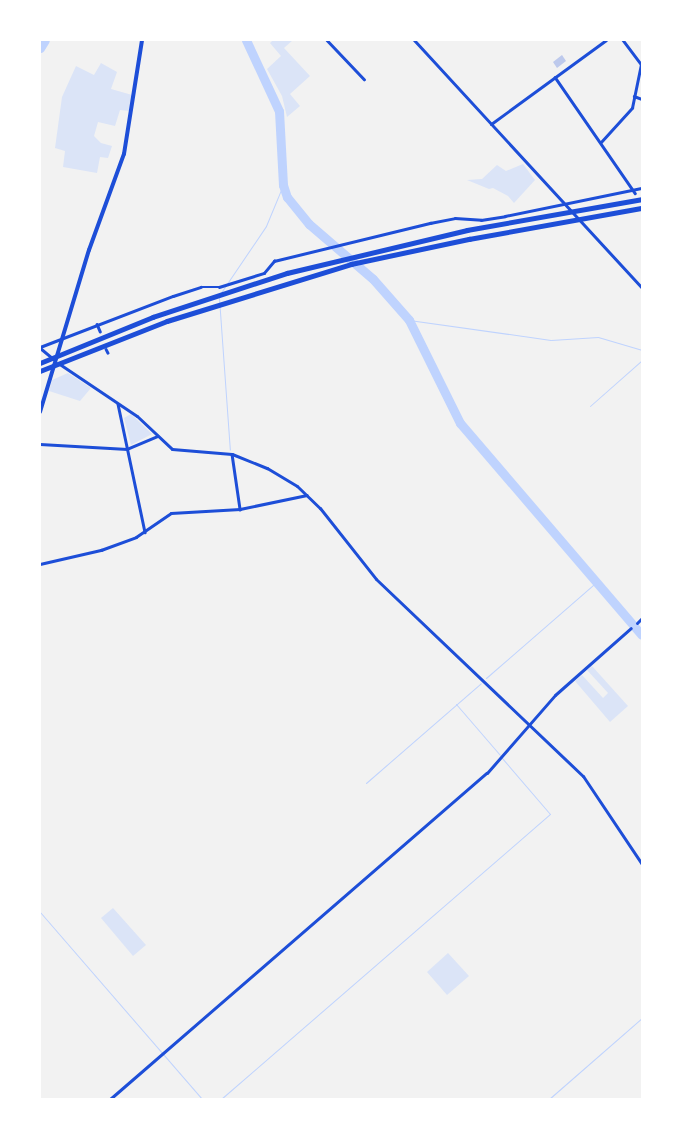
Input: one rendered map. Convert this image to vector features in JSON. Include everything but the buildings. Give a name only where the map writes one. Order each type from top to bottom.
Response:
[{"type":"highway","points":[[42,362],[214,297],[354,255],[467,230],[642,199]]},
{"type":"highway","points":[[40,371],[216,304],[351,264],[469,239],[642,208]]},
{"type":"main road","points":[[40,412],[61,338],[126,147],[142,40]]},
{"type":"street","points":[[327,40],[364,79]]},
{"type":"street","points":[[414,40],[642,288]]},
{"type":"street","points":[[491,124],[606,40]]},
{"type":"street","points":[[601,142],[629,112],[641,64],[623,40]]},
{"type":"street","points":[[556,77],[634,191]]},
{"type":"street","points":[[634,96],[642,99]]},
{"type":"street","points":[[642,188],[565,206],[481,220],[455,218],[274,261],[264,274],[219,287],[201,287],[97,324],[40,348],[55,361],[118,402],[157,436],[177,450],[232,454],[289,480],[307,495],[376,579],[583,776],[642,864]]},
{"type":"street","points":[[97,324],[100,331]]},
{"type":"street","points":[[106,349],[108,353]]},
{"type":"street","points":[[118,402],[145,532]]},
{"type":"street","points":[[40,444],[127,449],[157,436]]},
{"type":"street","points":[[232,454],[240,509]]},
{"type":"street","points":[[40,564],[101,550],[145,532],[171,513],[240,509],[307,495]]},
{"type":"street","points":[[110,1099],[487,773],[565,685],[642,618]]},
{"type":"shaded area","points":[[273,40],[293,40],[284,48],[310,76],[290,94],[300,106],[287,117],[282,96],[267,69],[281,56],[270,43]]},
{"type":"shaded area","points":[[101,63],[117,72],[111,89],[132,95],[130,111],[120,110],[115,126],[98,122],[94,136],[101,143],[112,146],[108,158],[100,157],[97,173],[63,167],[65,151],[55,148],[62,97],[76,66],[94,75]]},
{"type":"shaded area","points":[[523,164],[535,180],[514,203],[508,196],[493,188],[489,189],[467,180],[482,179],[497,165],[506,171]]},
{"type":"shaded area","points":[[68,373],[91,388],[80,401],[49,391],[52,380]]},
{"type":"shaded area","points":[[131,414],[152,434],[131,445],[124,418]]},
{"type":"shaded area","points":[[592,666],[628,706],[610,722],[575,681],[582,675],[603,698],[608,693],[587,670]]},
{"type":"shaded area","points":[[113,908],[146,945],[133,956],[101,918]]},
{"type":"shaded area","points":[[448,953],[469,976],[447,995],[427,972]]},
{"type":"waterway","points":[[40,48],[45,40]]},
{"type":"waterway","points":[[246,40],[279,111],[283,185],[287,197],[309,224],[373,279],[409,320],[460,423],[642,635]]},
{"type":"waterway","points":[[220,294],[266,226],[283,185]]},
{"type":"waterway","points":[[219,298],[230,450]]},
{"type":"waterway","points":[[409,320],[551,340],[598,337],[642,350]]},
{"type":"waterway","points":[[590,406],[642,360]]},
{"type":"waterway","points":[[486,678],[593,585]]},
{"type":"waterway","points":[[366,783],[481,683]]},
{"type":"waterway","points":[[456,704],[500,755]]},
{"type":"waterway","points":[[221,1099],[550,814],[502,758]]},
{"type":"waterway","points":[[40,912],[202,1099]]},
{"type":"waterway","points":[[549,1099],[642,1018]]}]
